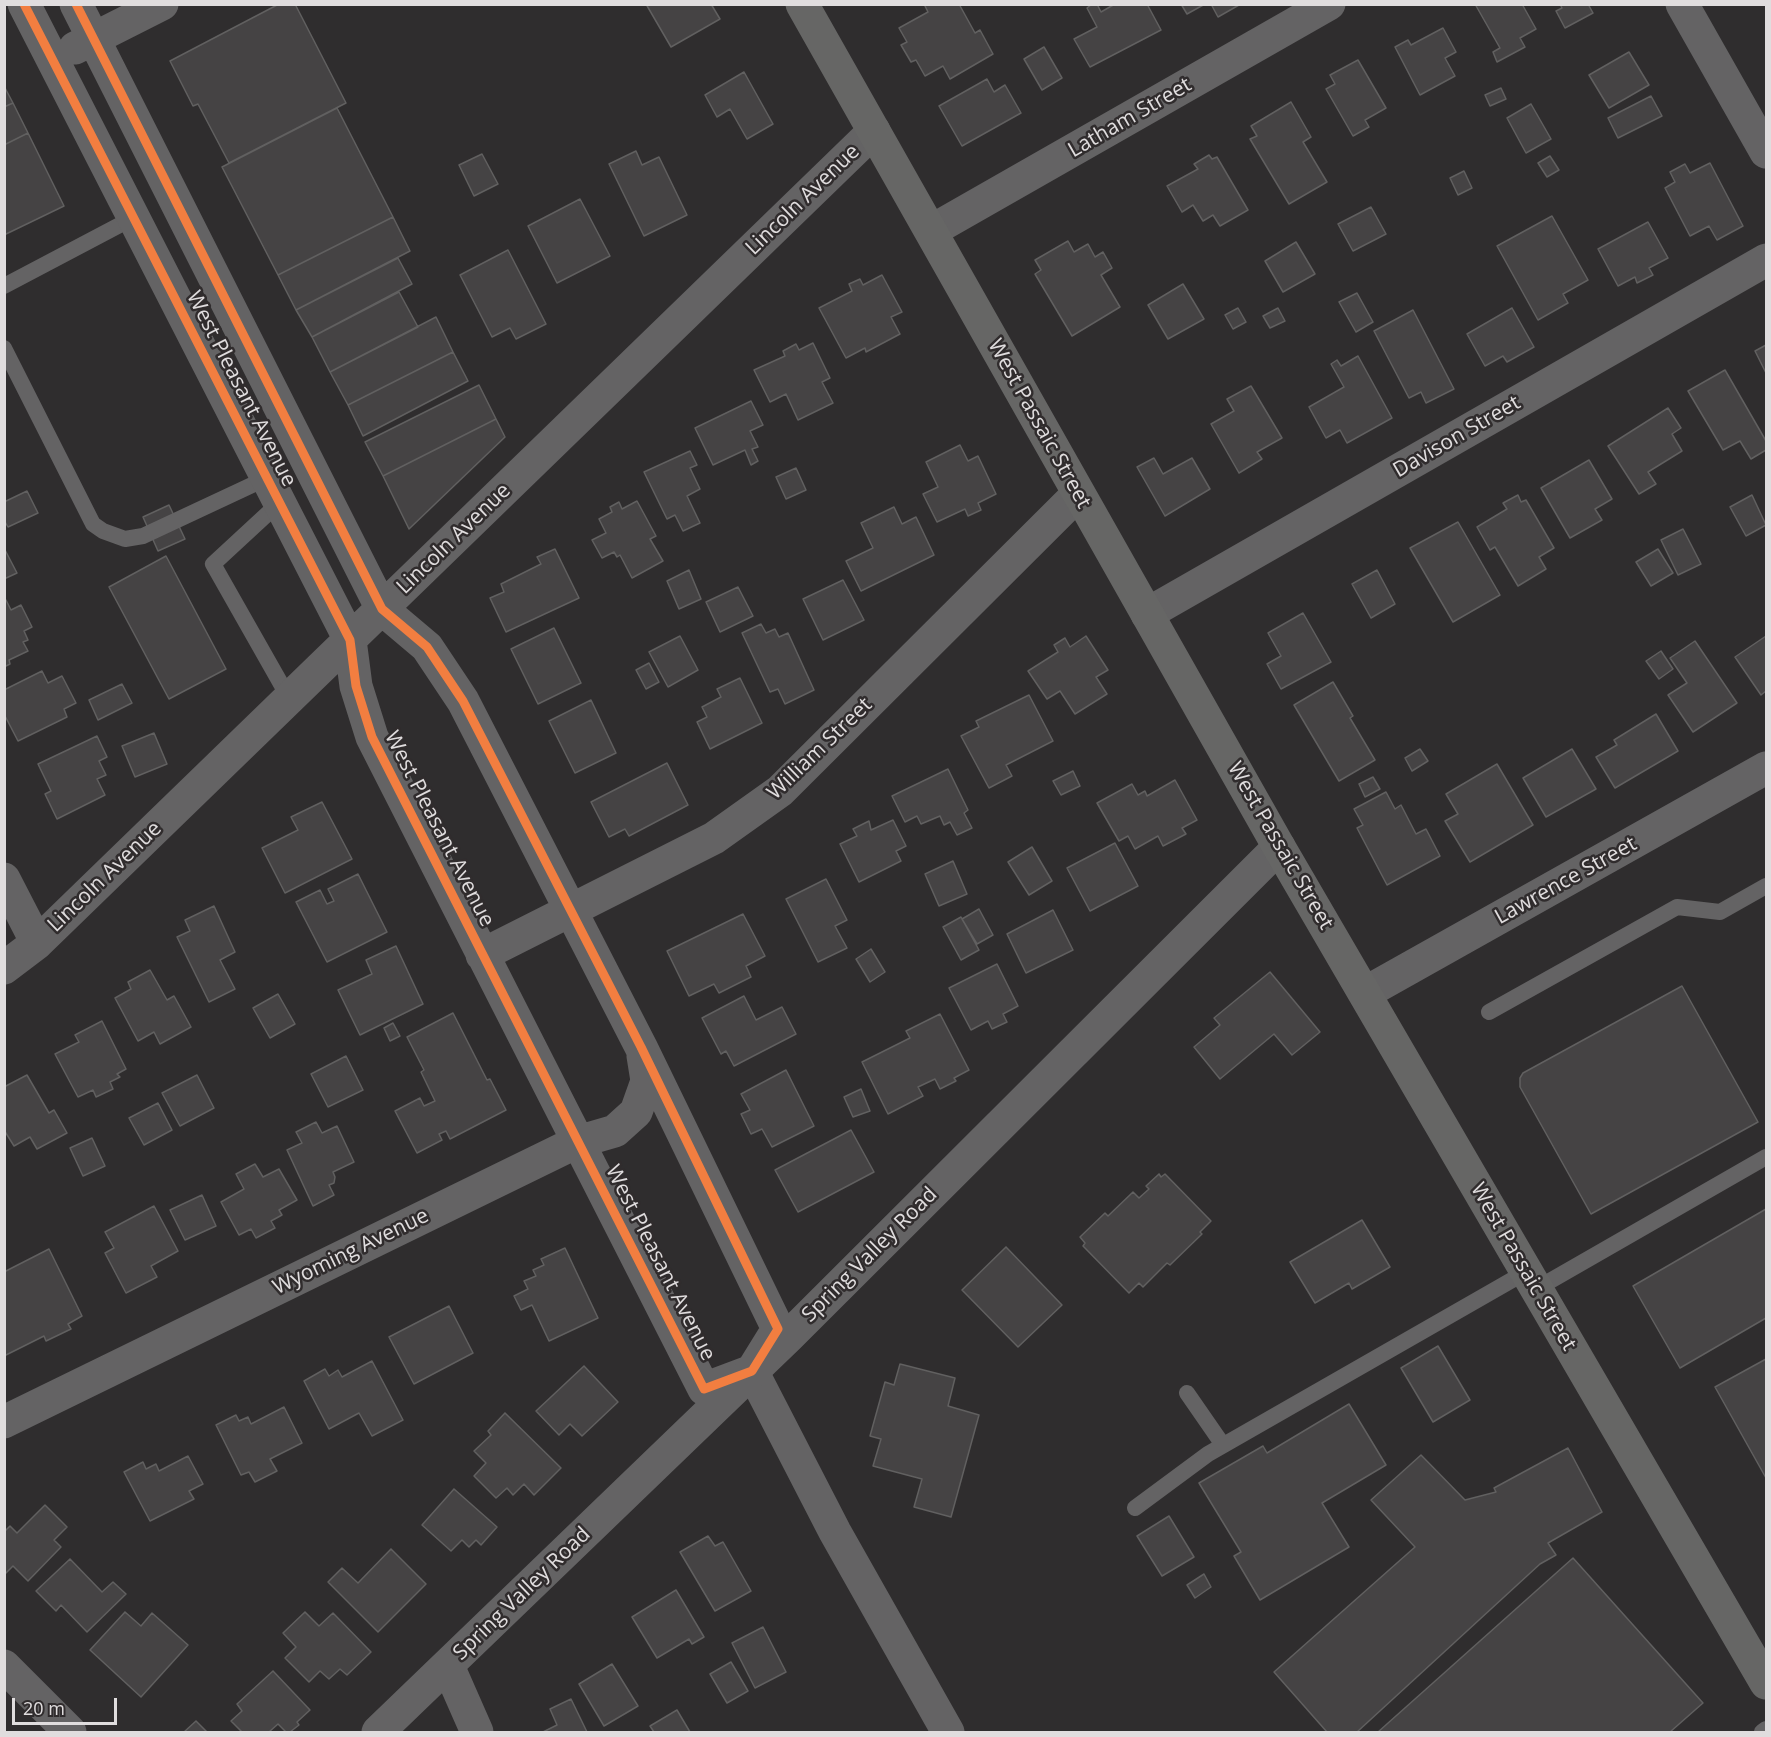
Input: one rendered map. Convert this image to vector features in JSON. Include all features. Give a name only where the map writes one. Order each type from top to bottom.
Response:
[{"type":"main road","name":"West Passaic Street","points":[[802,4],[1279,847],[1767,1683]]},
{"type":"street","name":"West Pleasant Avenue","points":[[24,4],[350,640],[356,686],[372,737],[704,1389],[752,1371],[778,1329],[641,1047],[463,701],[427,647],[382,609],[76,4]]},
{"type":"street","points":[[52,60],[162,4]]},
{"type":"street","name":"Latham Street","points":[[932,231],[1329,4]]},
{"type":"street","points":[[1682,4],[1767,153]]},
{"type":"street","name":"Lincoln Avenue","points":[[4,968],[37,943],[874,131]]},
{"type":"street","name":"Davison Street","points":[[1147,614],[1767,260]]},
{"type":"street","name":"William Street","points":[[482,955],[714,838],[780,791],[1078,494]]},
{"type":"street","name":"Lawrence Street","points":[[1365,993],[1767,768]]},
{"type":"street","name":"Spring Valley Road","points":[[378,1732],[752,1371],[1279,847]]},
{"type":"street","points":[[4,879],[37,943]]},
{"type":"street","name":"Wyoming Avenue","points":[[4,1422],[577,1142],[615,1131],[636,1112],[647,1081],[641,1047]]},
{"type":"street","points":[[752,1371],[835,1532],[948,1732]]},
{"type":"street","points":[[4,1666],[70,1732]]},
{"type":"street","points":[[448,1666],[477,1732]]},
{"type":"lane","points":[[4,286],[133,218]]},
{"type":"lane","points":[[4,348],[93,524],[103,531],[125,538],[143,536],[273,490]]},
{"type":"lane","points":[[273,490],[213,564],[289,698]]},
{"type":"lane","points":[[1489,1012],[1677,907],[1720,912],[1767,886]]},
{"type":"lane","points":[[1135,1508],[1223,1445],[1767,1157]]},
{"type":"lane","points":[[1187,1393],[1223,1445]]},
{"type":"lane","points":[[1762,1732],[1767,1729]]},
{"type":"building","points":[[279,4],[295,4],[346,103],[229,163],[198,104],[193,106],[170,61]]},
{"type":"building","points":[[646,4],[711,4],[720,19],[671,47]]},
{"type":"building","points":[[924,4],[959,4],[975,33],[980,30],[993,54],[950,79],[943,66],[925,76],[916,60],[911,62],[901,45],[907,42],[899,28],[928,12]]},
{"type":"building","points":[[1092,4],[1097,4],[1101,12],[1115,4],[1147,4],[1161,30],[1090,67],[1074,39],[1097,27],[1087,8]]},
{"type":"building","points":[[1181,4],[1205,4],[1187,14]]},
{"type":"building","points":[[1211,4],[1239,4],[1239,5],[1218,17]]},
{"type":"building","points":[[1475,4],[1522,4],[1536,29],[1520,38],[1525,47],[1497,62],[1493,52],[1500,48]]},
{"type":"building","points":[[1560,4],[1588,4],[1593,13],[1565,28],[1556,11],[1562,8]]},
{"type":"building","points":[[1443,28],[1456,52],[1445,58],[1455,76],[1420,95],[1395,47],[1408,40],[1411,45]]},
{"type":"building","points":[[1044,47],[1062,78],[1042,90],[1024,59]]},
{"type":"building","points":[[1629,52],[1649,85],[1609,108],[1589,75]]},
{"type":"building","points":[[1358,60],[1386,108],[1365,120],[1369,127],[1353,136],[1326,89],[1335,84],[1330,75]]},
{"type":"building","points":[[744,72],[773,124],[747,139],[730,109],[717,117],[705,95]]},
{"type":"building","points":[[987,79],[994,92],[1005,85],[1021,113],[962,146],[939,106]]},
{"type":"building","points":[[4,86],[13,103],[4,107]]},
{"type":"building","points":[[1501,88],[1506,99],[1490,106],[1485,95]]},
{"type":"building","points":[[1651,96],[1662,116],[1618,138],[1608,118]]},
{"type":"building","points":[[1291,102],[1311,137],[1303,142],[1327,182],[1289,204],[1250,139],[1257,136],[1251,126]]},
{"type":"building","points":[[13,103],[28,133],[4,145],[4,107]]},
{"type":"building","points":[[1531,104],[1551,139],[1526,153],[1507,118]]},
{"type":"building","points":[[337,108],[393,217],[278,275],[222,167]]},
{"type":"building","points":[[28,133],[64,206],[4,235],[4,145]]},
{"type":"building","points":[[636,151],[642,165],[659,157],[687,215],[644,236],[609,164]]},
{"type":"building","points":[[482,154],[498,184],[474,196],[459,165]]},
{"type":"building","points":[[1209,155],[1212,159],[1217,157],[1248,210],[1220,226],[1213,215],[1203,221],[1193,205],[1182,212],[1167,186],[1198,169],[1194,164]]},
{"type":"building","points":[[1550,156],[1559,170],[1547,177],[1538,163]]},
{"type":"building","points":[[1710,163],[1743,226],[1717,240],[1709,226],[1690,236],[1665,188],[1675,182],[1670,172],[1685,164],[1690,173]]},
{"type":"building","points":[[1464,171],[1472,188],[1458,195],[1450,178]]},
{"type":"building","points":[[580,199],[610,256],[557,283],[528,226]]},
{"type":"building","points":[[1371,207],[1386,234],[1353,251],[1338,224]]},
{"type":"building","points":[[1552,216],[1588,280],[1563,294],[1568,303],[1538,320],[1497,246]]},
{"type":"building","points":[[393,217],[410,251],[296,310],[278,275]]},
{"type":"building","points":[[1648,222],[1668,258],[1649,268],[1653,275],[1637,283],[1635,277],[1618,286],[1598,249]]},
{"type":"building","points":[[1068,241],[1074,252],[1088,244],[1095,257],[1103,252],[1112,268],[1101,275],[1120,307],[1072,336],[1035,274],[1041,270],[1035,260]]},
{"type":"building","points":[[1296,242],[1315,274],[1283,292],[1265,261]]},
{"type":"building","points":[[508,250],[546,324],[516,339],[510,328],[492,337],[460,275]]},
{"type":"building","points":[[398,258],[412,284],[312,337],[296,310]]},
{"type":"building","points":[[882,275],[902,312],[891,317],[900,334],[866,352],[865,348],[846,358],[819,308],[852,291],[849,284],[860,279],[863,285]]},
{"type":"building","points":[[1183,284],[1204,319],[1168,339],[1148,305]]},
{"type":"building","points":[[399,292],[418,327],[330,372],[312,337]]},
{"type":"building","points":[[1357,293],[1373,322],[1356,332],[1339,302]]},
{"type":"building","points":[[1238,308],[1246,322],[1233,329],[1225,315]]},
{"type":"building","points":[[1278,308],[1285,321],[1270,328],[1263,316]]},
{"type":"building","points":[[1512,308],[1534,347],[1507,362],[1503,356],[1485,366],[1467,334]]},
{"type":"building","points":[[1413,310],[1454,389],[1426,403],[1421,392],[1409,398],[1374,331]]},
{"type":"building","points":[[436,317],[453,352],[348,405],[330,372]]},
{"type":"building","points":[[813,343],[830,378],[822,382],[833,403],[798,420],[786,394],[770,402],[754,370],[785,356],[783,351],[796,344],[799,350]]},
{"type":"building","points":[[1766,345],[1766,373],[1755,351]]},
{"type":"building","points":[[453,352],[468,381],[363,436],[348,405]]},
{"type":"building","points":[[1358,356],[1392,418],[1347,443],[1340,430],[1326,438],[1309,407],[1344,387],[1331,364],[1337,360],[1341,366]]},
{"type":"building","points":[[1725,370],[1766,441],[1766,450],[1751,459],[1740,441],[1723,450],[1688,391]]},
{"type":"building","points":[[479,385],[496,419],[383,476],[365,442]]},
{"type":"building","points":[[1251,386],[1282,438],[1257,452],[1262,459],[1239,473],[1211,424],[1234,411],[1227,399]]},
{"type":"building","points":[[751,401],[763,425],[750,431],[758,447],[752,449],[758,461],[751,465],[745,450],[713,465],[695,428]]},
{"type":"building","points":[[1668,408],[1681,428],[1672,434],[1682,451],[1648,472],[1656,484],[1639,494],[1608,446]]},
{"type":"building","points":[[496,419],[505,437],[409,529],[383,476]]},
{"type":"building","points":[[960,445],[968,461],[978,456],[996,494],[978,503],[981,510],[968,516],[965,509],[937,522],[923,494],[938,487],[926,462]]},
{"type":"building","points":[[690,451],[697,465],[690,468],[700,489],[687,496],[700,523],[683,531],[675,515],[667,519],[644,472]]},
{"type":"building","points":[[1154,458],[1163,474],[1192,458],[1210,489],[1165,516],[1137,467]]},
{"type":"building","points":[[1589,460],[1612,499],[1595,509],[1602,520],[1570,538],[1541,488]]},
{"type":"building","points":[[796,468],[806,490],[786,499],[776,477]]},
{"type":"building","points":[[27,491],[38,513],[8,527],[4,520],[4,502]]},
{"type":"building","points":[[1518,495],[1521,502],[1526,500],[1554,548],[1539,557],[1546,569],[1518,586],[1495,547],[1490,550],[1477,527],[1507,509],[1503,503]]},
{"type":"building","points":[[1752,495],[1766,525],[1746,536],[1730,507]]},
{"type":"building","points":[[637,501],[656,536],[650,539],[663,561],[632,578],[620,555],[617,557],[614,552],[602,558],[592,540],[606,533],[599,519],[612,512],[610,507],[619,502],[622,509]]},
{"type":"building","points":[[169,505],[185,539],[158,551],[143,517]]},
{"type":"building","points":[[894,507],[902,524],[916,517],[934,555],[861,591],[846,561],[873,548],[861,523]]},
{"type":"building","points":[[1458,522],[1500,595],[1453,622],[1410,548]]},
{"type":"building","points":[[1683,529],[1701,564],[1678,575],[1661,540]]},
{"type":"building","points":[[4,548],[17,573],[4,579]]},
{"type":"building","points":[[555,549],[579,598],[506,632],[490,598],[504,592],[501,584],[541,564],[537,557]]},
{"type":"building","points":[[1658,549],[1673,573],[1651,586],[1636,562]]},
{"type":"building","points":[[166,556],[226,669],[169,699],[109,587]]},
{"type":"building","points":[[689,570],[701,599],[679,609],[667,581]]},
{"type":"building","points":[[1377,570],[1395,604],[1371,618],[1352,584]]},
{"type":"building","points":[[843,580],[864,620],[823,640],[803,599]]},
{"type":"building","points":[[738,587],[753,616],[720,632],[706,602]]},
{"type":"building","points":[[6,600],[11,610],[21,605],[32,627],[24,631],[28,640],[23,642],[28,651],[9,660],[10,664],[4,667],[4,601]]},
{"type":"building","points":[[1303,613],[1331,662],[1281,689],[1267,664],[1281,656],[1268,633]]},
{"type":"building","points":[[761,624],[766,633],[775,629],[779,637],[788,633],[814,690],[785,704],[778,689],[770,692],[742,633]]},
{"type":"building","points":[[554,628],[581,683],[538,704],[511,649]]},
{"type":"building","points":[[680,636],[698,670],[668,687],[649,652]]},
{"type":"building","points":[[1086,636],[1108,670],[1096,677],[1107,694],[1075,714],[1060,691],[1047,699],[1028,671],[1058,652],[1054,645],[1065,638],[1070,647]]},
{"type":"building","points":[[1766,636],[1766,691],[1761,695],[1735,657]]},
{"type":"building","points":[[1695,641],[1737,703],[1693,732],[1668,695],[1687,683],[1670,658]]},
{"type":"building","points":[[1661,651],[1673,669],[1659,679],[1646,661]]},
{"type":"building","points":[[649,663],[659,682],[646,689],[636,670]]},
{"type":"building","points":[[42,671],[48,683],[62,676],[76,703],[64,709],[67,717],[18,741],[4,714],[4,690]]},
{"type":"building","points":[[740,678],[762,723],[710,749],[697,722],[707,717],[702,707],[721,697],[717,689]]},
{"type":"building","points":[[1333,682],[1353,716],[1350,718],[1375,760],[1339,781],[1294,705]]},
{"type":"building","points":[[122,684],[132,703],[98,720],[89,700]]},
{"type":"building","points":[[1029,695],[1053,741],[1006,765],[1012,776],[989,788],[961,736],[979,727],[976,721]]},
{"type":"building","points":[[591,700],[616,753],[575,773],[549,721]]},
{"type":"building","points":[[1656,714],[1678,751],[1615,788],[1596,757],[1617,745],[1614,740]]},
{"type":"building","points":[[154,733],[167,764],[135,777],[122,746]]},
{"type":"building","points":[[97,736],[107,757],[99,761],[106,775],[97,779],[105,795],[57,819],[45,794],[51,791],[38,764]]},
{"type":"building","points":[[1420,749],[1428,761],[1412,771],[1405,758]]},
{"type":"building","points":[[1572,749],[1596,789],[1546,817],[1523,778]]},
{"type":"building","points":[[667,763],[688,805],[629,836],[625,829],[609,837],[591,802]]},
{"type":"building","points":[[1497,764],[1533,825],[1470,862],[1445,821],[1458,814],[1446,794]]},
{"type":"building","points":[[948,769],[968,810],[964,813],[972,828],[957,835],[950,822],[944,825],[940,816],[921,824],[917,816],[905,822],[892,796]]},
{"type":"building","points":[[1073,771],[1080,786],[1061,795],[1053,781]]},
{"type":"building","points":[[1373,777],[1380,789],[1365,797],[1359,784]]},
{"type":"building","points":[[1175,780],[1197,820],[1182,828],[1186,834],[1163,846],[1158,836],[1135,849],[1128,836],[1119,841],[1097,803],[1132,784],[1138,795],[1145,791],[1147,796]]},
{"type":"building","points":[[1386,792],[1395,809],[1401,805],[1416,834],[1426,829],[1440,856],[1387,885],[1357,828],[1363,825],[1354,809]]},
{"type":"building","points":[[322,802],[352,859],[285,893],[262,848],[298,830],[291,817]]},
{"type":"building","points":[[893,820],[906,846],[896,851],[901,861],[859,882],[840,844],[857,836],[853,829],[869,821],[871,830]]},
{"type":"building","points":[[1115,843],[1138,886],[1090,911],[1067,868]]},
{"type":"building","points":[[1032,847],[1052,881],[1029,895],[1008,862]]},
{"type":"building","points":[[953,861],[967,894],[939,906],[925,874]]},
{"type":"building","points":[[358,874],[387,932],[327,962],[296,902],[320,890],[327,904],[334,901],[328,889]]},
{"type":"building","points":[[826,879],[847,920],[835,926],[847,948],[818,962],[786,899]]},
{"type":"building","points":[[214,906],[235,952],[220,960],[235,989],[209,1002],[177,937],[190,931],[185,920]]},
{"type":"building","points":[[979,909],[993,935],[977,944],[962,919]]},
{"type":"building","points":[[1053,910],[1073,950],[1026,973],[1007,934]]},
{"type":"building","points":[[743,914],[765,956],[746,966],[751,977],[719,993],[714,984],[689,996],[667,951]]},
{"type":"building","points":[[961,917],[979,950],[961,960],[943,927]]},
{"type":"building","points":[[396,946],[423,1004],[360,1035],[338,990],[372,974],[366,960]]},
{"type":"building","points":[[871,949],[885,972],[870,982],[856,959]]},
{"type":"building","points":[[997,964],[1018,1006],[1003,1014],[1007,1022],[992,1029],[988,1021],[971,1030],[949,988]]},
{"type":"building","points":[[150,970],[167,1000],[174,996],[191,1027],[160,1044],[154,1032],[138,1041],[115,998],[131,989],[128,982]]},
{"type":"building","points":[[1270,972],[1320,1032],[1292,1055],[1274,1034],[1220,1079],[1194,1047],[1220,1025],[1214,1018]]},
{"type":"building","points":[[1682,986],[1758,1122],[1591,1214],[1520,1087],[1520,1078],[1523,1073]]},
{"type":"building","points":[[278,994],[295,1024],[270,1038],[253,1008]]},
{"type":"building","points":[[744,996],[756,1020],[782,1007],[796,1034],[734,1066],[726,1051],[721,1054],[702,1018]]},
{"type":"building","points":[[453,1013],[487,1080],[490,1079],[506,1110],[450,1139],[446,1131],[439,1134],[442,1140],[417,1153],[395,1111],[420,1098],[424,1106],[435,1101],[421,1072],[424,1070],[407,1037]]},
{"type":"building","points":[[940,1014],[969,1070],[954,1078],[956,1081],[940,1089],[935,1079],[918,1087],[923,1096],[888,1114],[862,1062],[910,1038],[906,1031]]},
{"type":"building","points":[[102,1021],[126,1069],[117,1074],[120,1077],[110,1082],[113,1089],[96,1097],[93,1090],[78,1097],[55,1054],[79,1042],[75,1035]]},
{"type":"building","points":[[393,1023],[400,1036],[390,1041],[384,1028]]},
{"type":"building","points":[[346,1056],[363,1090],[328,1107],[311,1074]]},
{"type":"building","points":[[786,1070],[814,1126],[772,1147],[762,1129],[751,1134],[741,1114],[750,1110],[741,1094]]},
{"type":"building","points":[[27,1075],[49,1113],[54,1110],[67,1133],[37,1149],[30,1137],[14,1146],[4,1130],[4,1087]]},
{"type":"building","points":[[197,1075],[214,1108],[180,1126],[162,1093]]},
{"type":"building","points":[[861,1089],[870,1111],[853,1117],[844,1097]]},
{"type":"building","points":[[158,1103],[172,1130],[144,1145],[129,1118]]},
{"type":"building","points":[[316,1122],[322,1133],[337,1126],[354,1162],[333,1172],[334,1183],[329,1185],[334,1195],[313,1206],[287,1150],[302,1143],[296,1132]]},
{"type":"building","points":[[851,1130],[874,1172],[798,1212],[775,1170]]},
{"type":"building","points":[[92,1138],[105,1166],[83,1176],[70,1148]]},
{"type":"building","points":[[255,1164],[263,1177],[279,1169],[297,1200],[279,1210],[282,1215],[271,1221],[275,1228],[256,1238],[251,1229],[239,1235],[221,1202],[244,1189],[236,1174]]},
{"type":"building","points":[[1159,1174],[1161,1177],[1165,1174],[1211,1221],[1200,1232],[1202,1234],[1170,1265],[1167,1263],[1143,1287],[1139,1283],[1129,1293],[1083,1246],[1085,1243],[1080,1237],[1105,1213],[1108,1216],[1133,1192],[1139,1198],[1149,1189],[1146,1186]]},
{"type":"building","points":[[202,1195],[216,1226],[185,1240],[170,1210]]},
{"type":"building","points":[[154,1206],[178,1251],[151,1266],[157,1277],[126,1293],[105,1253],[114,1248],[105,1232]]},
{"type":"building","points":[[1766,1209],[1766,1318],[1680,1368],[1633,1286]]},
{"type":"building","points":[[1362,1220],[1390,1267],[1352,1289],[1349,1283],[1315,1303],[1290,1262]]},
{"type":"building","points":[[1006,1247],[1062,1305],[1018,1347],[962,1290]]},
{"type":"building","points":[[565,1248],[598,1318],[549,1341],[532,1305],[521,1310],[514,1296],[528,1289],[524,1281],[536,1276],[533,1270],[544,1265],[541,1259]]},
{"type":"building","points":[[49,1249],[82,1316],[68,1324],[71,1329],[46,1341],[44,1336],[4,1356],[4,1272]]},
{"type":"building","points":[[449,1306],[473,1353],[414,1384],[389,1337]]},
{"type":"building","points":[[1438,1346],[1470,1400],[1433,1422],[1401,1368]]},
{"type":"building","points":[[1766,1359],[1766,1478],[1715,1387]]},
{"type":"building","points":[[372,1361],[403,1420],[372,1436],[359,1413],[329,1429],[304,1381],[325,1369],[329,1376],[338,1370],[342,1377]]},
{"type":"building","points":[[900,1364],[955,1378],[948,1406],[979,1415],[951,1517],[914,1507],[922,1479],[873,1466],[881,1439],[870,1436],[885,1382],[894,1385]]},
{"type":"building","points":[[584,1366],[618,1402],[582,1436],[570,1424],[559,1435],[536,1411]]},
{"type":"building","points":[[1349,1404],[1386,1465],[1322,1503],[1349,1547],[1260,1600],[1234,1556],[1241,1552],[1199,1483],[1263,1446],[1267,1453]]},
{"type":"building","points":[[284,1407],[302,1443],[270,1459],[277,1471],[255,1482],[249,1472],[241,1475],[216,1425],[236,1415],[239,1421],[248,1417],[251,1424]]},
{"type":"building","points":[[505,1413],[561,1468],[534,1495],[524,1484],[513,1495],[507,1488],[496,1498],[474,1476],[486,1463],[474,1451],[491,1435],[488,1431]]},
{"type":"building","points":[[1568,1448],[1602,1512],[1548,1543],[1556,1555],[1540,1564],[1357,1732],[1327,1732],[1274,1672],[1415,1547],[1371,1500],[1421,1455],[1465,1500],[1496,1492],[1494,1488]]},
{"type":"building","points":[[188,1456],[203,1484],[189,1491],[194,1499],[150,1521],[124,1472],[143,1462],[146,1469],[156,1464],[159,1471]]},
{"type":"building","points":[[454,1489],[497,1527],[481,1545],[476,1540],[469,1547],[462,1540],[451,1551],[422,1525]]},
{"type":"building","points":[[45,1505],[67,1527],[54,1540],[61,1547],[28,1581],[13,1566],[4,1575],[4,1532],[10,1526],[17,1533]]},
{"type":"building","points":[[1169,1516],[1194,1557],[1162,1576],[1137,1536]]},
{"type":"building","points":[[708,1536],[715,1546],[723,1542],[751,1591],[715,1611],[680,1552]]},
{"type":"building","points":[[391,1549],[426,1584],[378,1632],[328,1582],[342,1568],[358,1583]]},
{"type":"building","points":[[1573,1558],[1703,1703],[1670,1732],[1378,1732]]},
{"type":"building","points":[[70,1559],[102,1592],[113,1582],[126,1594],[87,1632],[61,1605],[56,1611],[36,1591]]},
{"type":"building","points":[[1204,1574],[1211,1587],[1195,1598],[1187,1585]]},
{"type":"building","points":[[676,1590],[704,1637],[692,1644],[689,1639],[657,1658],[632,1617]]},
{"type":"building","points":[[125,1612],[141,1626],[152,1613],[188,1645],[141,1697],[90,1650]]},
{"type":"building","points":[[305,1612],[319,1626],[333,1613],[371,1652],[347,1675],[340,1669],[329,1679],[320,1671],[309,1682],[285,1658],[296,1647],[283,1633]]},
{"type":"building","points":[[763,1627],[786,1672],[755,1688],[732,1643]]},
{"type":"building","points":[[731,1662],[748,1691],[727,1703],[710,1674]]},
{"type":"building","points":[[612,1664],[638,1706],[604,1726],[579,1684]]},
{"type":"building","points":[[273,1671],[310,1710],[297,1722],[299,1725],[290,1732],[286,1732],[278,1724],[269,1732],[242,1732],[231,1721],[242,1711],[237,1704]]},
{"type":"building","points":[[571,1699],[587,1732],[543,1732],[557,1725],[550,1709]]},
{"type":"building","points":[[677,1710],[690,1732],[654,1732],[650,1726]]},
{"type":"building","points":[[196,1721],[207,1732],[184,1732]]},
{"type":"cycle path","points":[[24,4],[350,640],[356,686],[372,737],[704,1389],[752,1371],[778,1329],[641,1047],[463,701],[427,647],[382,609],[76,4]]}]
